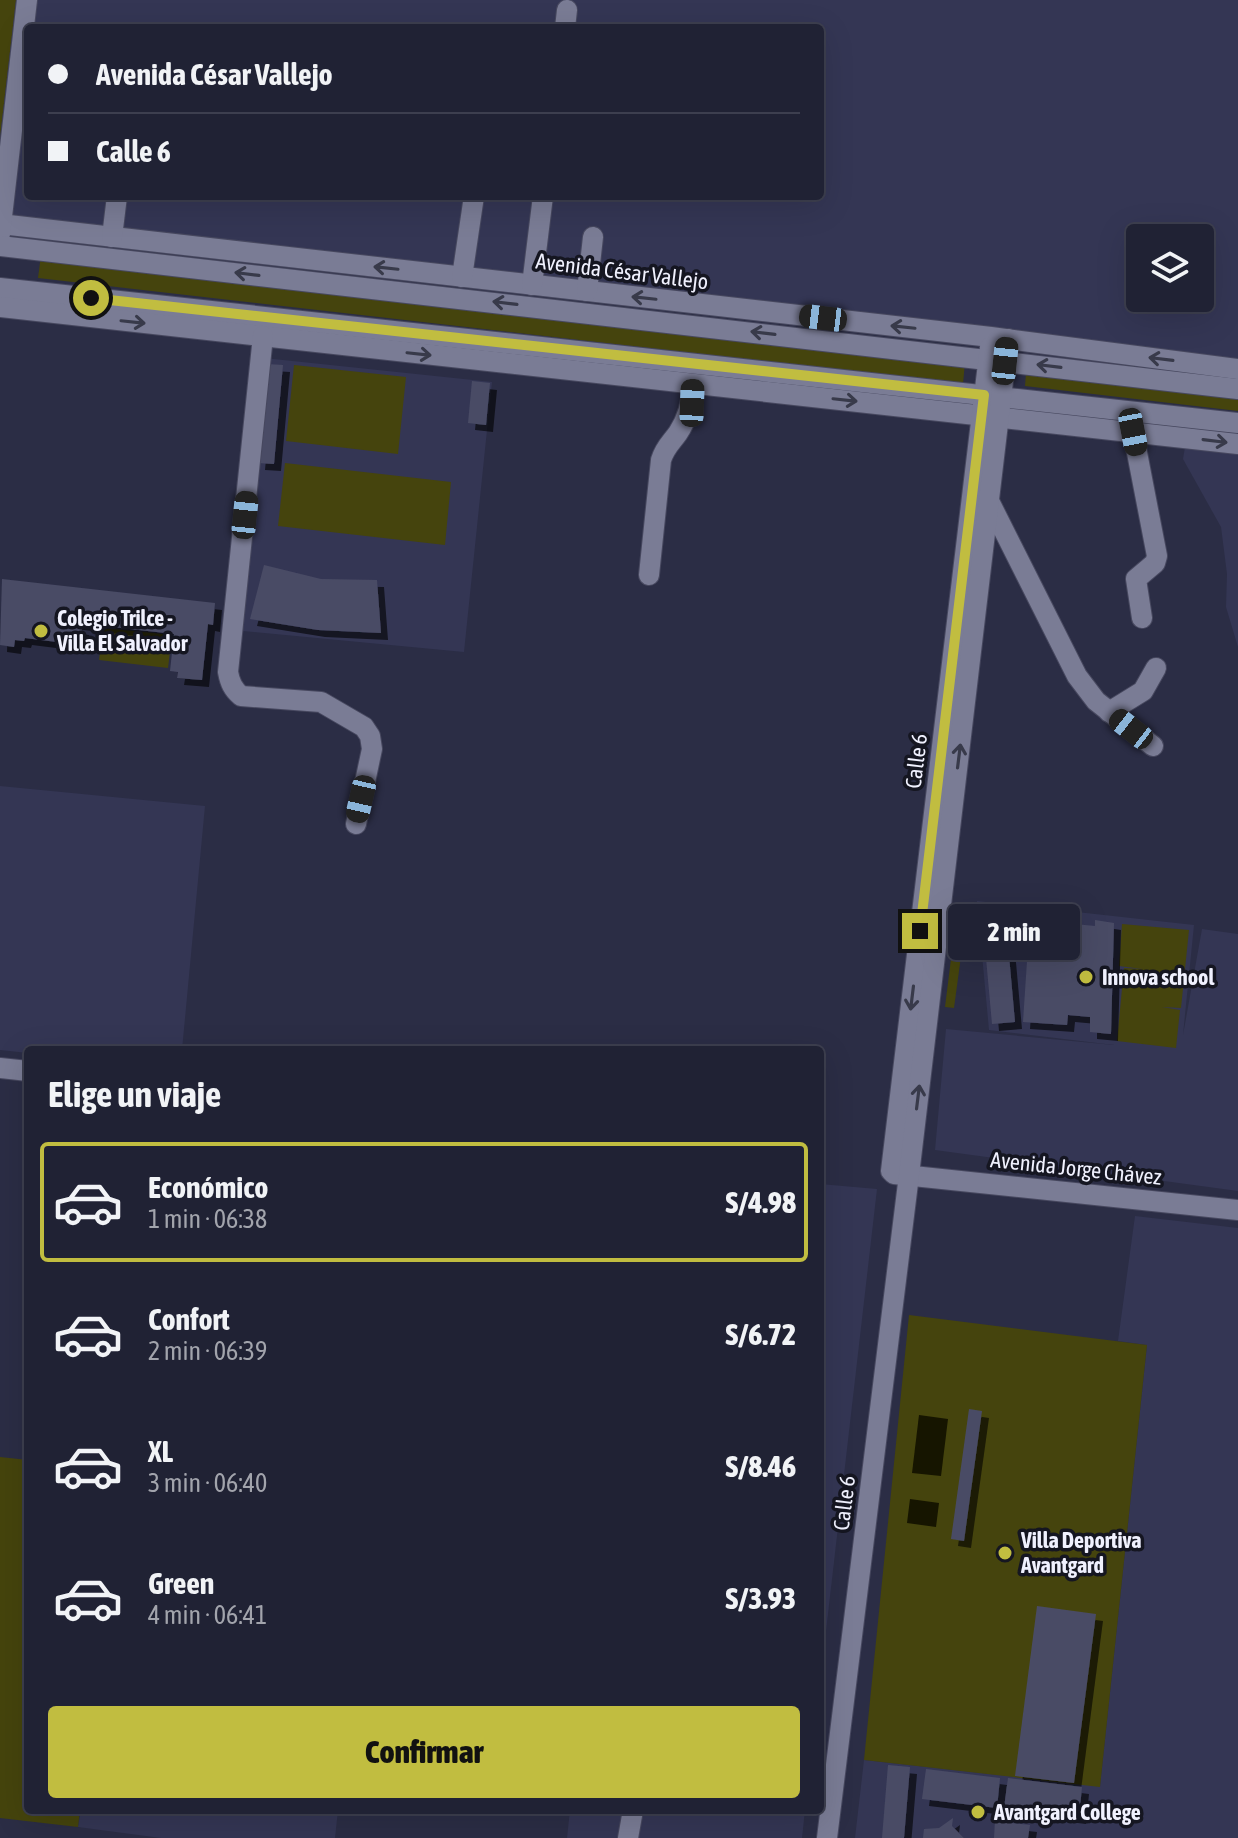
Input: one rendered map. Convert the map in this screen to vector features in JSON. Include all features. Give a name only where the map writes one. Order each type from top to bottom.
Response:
[{"type":"street","points":[[24,24],[27,0]]},
{"type":"street","points":[[0,233],[24,26]]},
{"type":"street","points":[[112,237],[117,200]]},
{"type":"street","points":[[462,277],[473,200]]},
{"type":"street","points":[[532,285],[543,200]]},
{"type":"street","name":"Avenida César Vallejo","points":[[0,233],[112,237],[999,338],[1238,369]]},
{"type":"street","name":"Avenida César Vallejo","points":[[0,233],[1238,389]]},
{"type":"street","points":[[587,291],[593,237]]},
{"type":"street","points":[[0,288],[991,406],[1133,432],[1238,444]]},
{"type":"street","points":[[0,307],[693,384],[1238,423]]},
{"type":"street","points":[[263,336],[229,681],[241,696],[321,702],[364,727],[370,736],[372,749],[356,824]]},
{"type":"street","name":"Calle 6","points":[[827,1838],[909,1175],[914,1056],[999,338]]},
{"type":"street","points":[[649,575],[661,460],[665,446],[678,433],[692,403],[693,384]]},
{"type":"street","points":[[1133,432],[1157,556],[1155,563],[1136,579],[1142,618]]},
{"type":"street","name":"Calle 6","points":[[977,527],[989,501],[984,467]]},
{"type":"street","points":[[989,501],[1077,676],[1096,701],[1153,746]]},
{"type":"street","points":[[1109,712],[1143,691],[1156,668]]},
{"type":"street","points":[[0,1068],[24,1071]]},
{"type":"street","name":"Avenida Jorge Chávez","points":[[909,1175],[1238,1210]]},
{"type":"street","points":[[628,1838],[632,1814]]},
{"type":"shaded area","points":[[0,0],[16,0],[0,137]]},
{"type":"shaded area","points":[[36,0],[1238,0],[1238,360],[12,217],[24,110],[24,200],[824,200],[824,24],[33,24]]},
{"type":"shaded area","points":[[41,255],[965,362],[963,384],[38,278]]},
{"type":"shaded area","points":[[264,358],[492,382],[464,652],[243,631]]},
{"type":"shaded area","points":[[294,365],[406,377],[398,454],[286,441]]},
{"type":"shaded area","points":[[1026,373],[1238,397],[1238,411],[1025,386]]},
{"type":"shaded area","points":[[1185,447],[1238,454],[1238,647],[1226,607],[1227,574],[1221,527],[1183,459]]},
{"type":"shaded area","points":[[285,463],[451,482],[445,545],[278,526]]},
{"type":"shaded area","points":[[103,628],[172,635],[168,668],[99,660]]},
{"type":"shaded area","points":[[0,786],[205,806],[182,1046],[24,1046],[24,1053],[0,1050]]},
{"type":"shaded area","points":[[977,901],[1194,925],[1183,1035],[1202,929],[1238,934],[1238,1191],[935,1150],[946,1029],[1114,1045],[989,1030]]},
{"type":"shaded area","points":[[1122,924],[1189,930],[1181,1008],[1162,1007],[1180,1010],[1176,1048],[1117,1041],[1124,968],[1143,969],[1119,966]]},
{"type":"shaded area","points":[[955,927],[964,934],[954,1008],[945,1007]]},
{"type":"shaded area","points":[[824,1184],[877,1189],[824,1648]]},
{"type":"shaded area","points":[[1135,1216],[1238,1228],[1238,1838],[855,1838],[864,1760],[1100,1786],[1147,1345],[1118,1341]]},
{"type":"shaded area","name":"Villa Deportiva Avantgard","points":[[909,1315],[1147,1345],[1100,1787],[864,1760]]},
{"type":"shaded area","points":[[919,1415],[948,1419],[941,1476],[912,1473]]},
{"type":"shaded area","points":[[0,1457],[24,1460],[24,1814],[80,1814],[78,1827],[0,1818]]},
{"type":"shaded area","points":[[910,1499],[939,1503],[936,1527],[907,1523]]},
{"type":"shaded area","points":[[80,1814],[338,1814],[335,1838],[161,1838],[78,1827]]},
{"type":"shaded area","points":[[570,1814],[805,1814],[802,1838],[567,1838]]},
{"type":"building","points":[[267,364],[283,365],[274,464],[258,463]]},
{"type":"building","points":[[472,381],[490,383],[486,425],[468,423]]},
{"type":"building","points":[[264,565],[321,579],[377,580],[381,633],[318,630],[250,619]]},
{"type":"building","name":"Colegio Trilce - Villa El Salvador","points":[[2,579],[215,603],[213,625],[208,624],[202,680],[177,678],[178,672],[170,671],[174,634],[59,621],[58,625],[82,628],[81,645],[25,638],[24,641],[15,640],[14,647],[0,645]]},
{"type":"building","points":[[1005,911],[1015,1022],[992,1024],[982,914]]},
{"type":"building","points":[[1030,916],[1074,919],[1074,924],[1095,926],[1095,920],[1114,923],[1111,1034],[1090,1032],[1090,1017],[1068,1015],[1067,1025],[1023,1022]]},
{"type":"building","points":[[969,1409],[982,1411],[964,1541],[951,1539]]},
{"type":"building","points":[[1037,1606],[1096,1614],[1074,1783],[1015,1776]]},
{"type":"building","points":[[888,1765],[910,1767],[904,1838],[882,1838]]},
{"type":"building","points":[[926,1769],[1000,1778],[997,1808],[922,1799]]},
{"type":"building","points":[[1008,1778],[1082,1787],[1079,1817],[1004,1808]]},
{"type":"building","points":[[953,1818],[952,1826],[964,1838],[923,1838],[924,1829],[939,1828]]},
{"type":"building","points":[[995,1821],[1030,1825],[1028,1838],[994,1838]]},
{"type":"place","name":"Colegio Trilce - Villa El Salvador","points":[[41,631]]},
{"type":"place","name":"Innova school","points":[[1086,977]]},
{"type":"place","name":"Villa Deportiva Avantgard","points":[[1005,1553]]},
{"type":"place","name":"Avantgard College","points":[[978,1812]]},
{"type":"route","points":[[91,298],[984,395],[920,931]]}]
